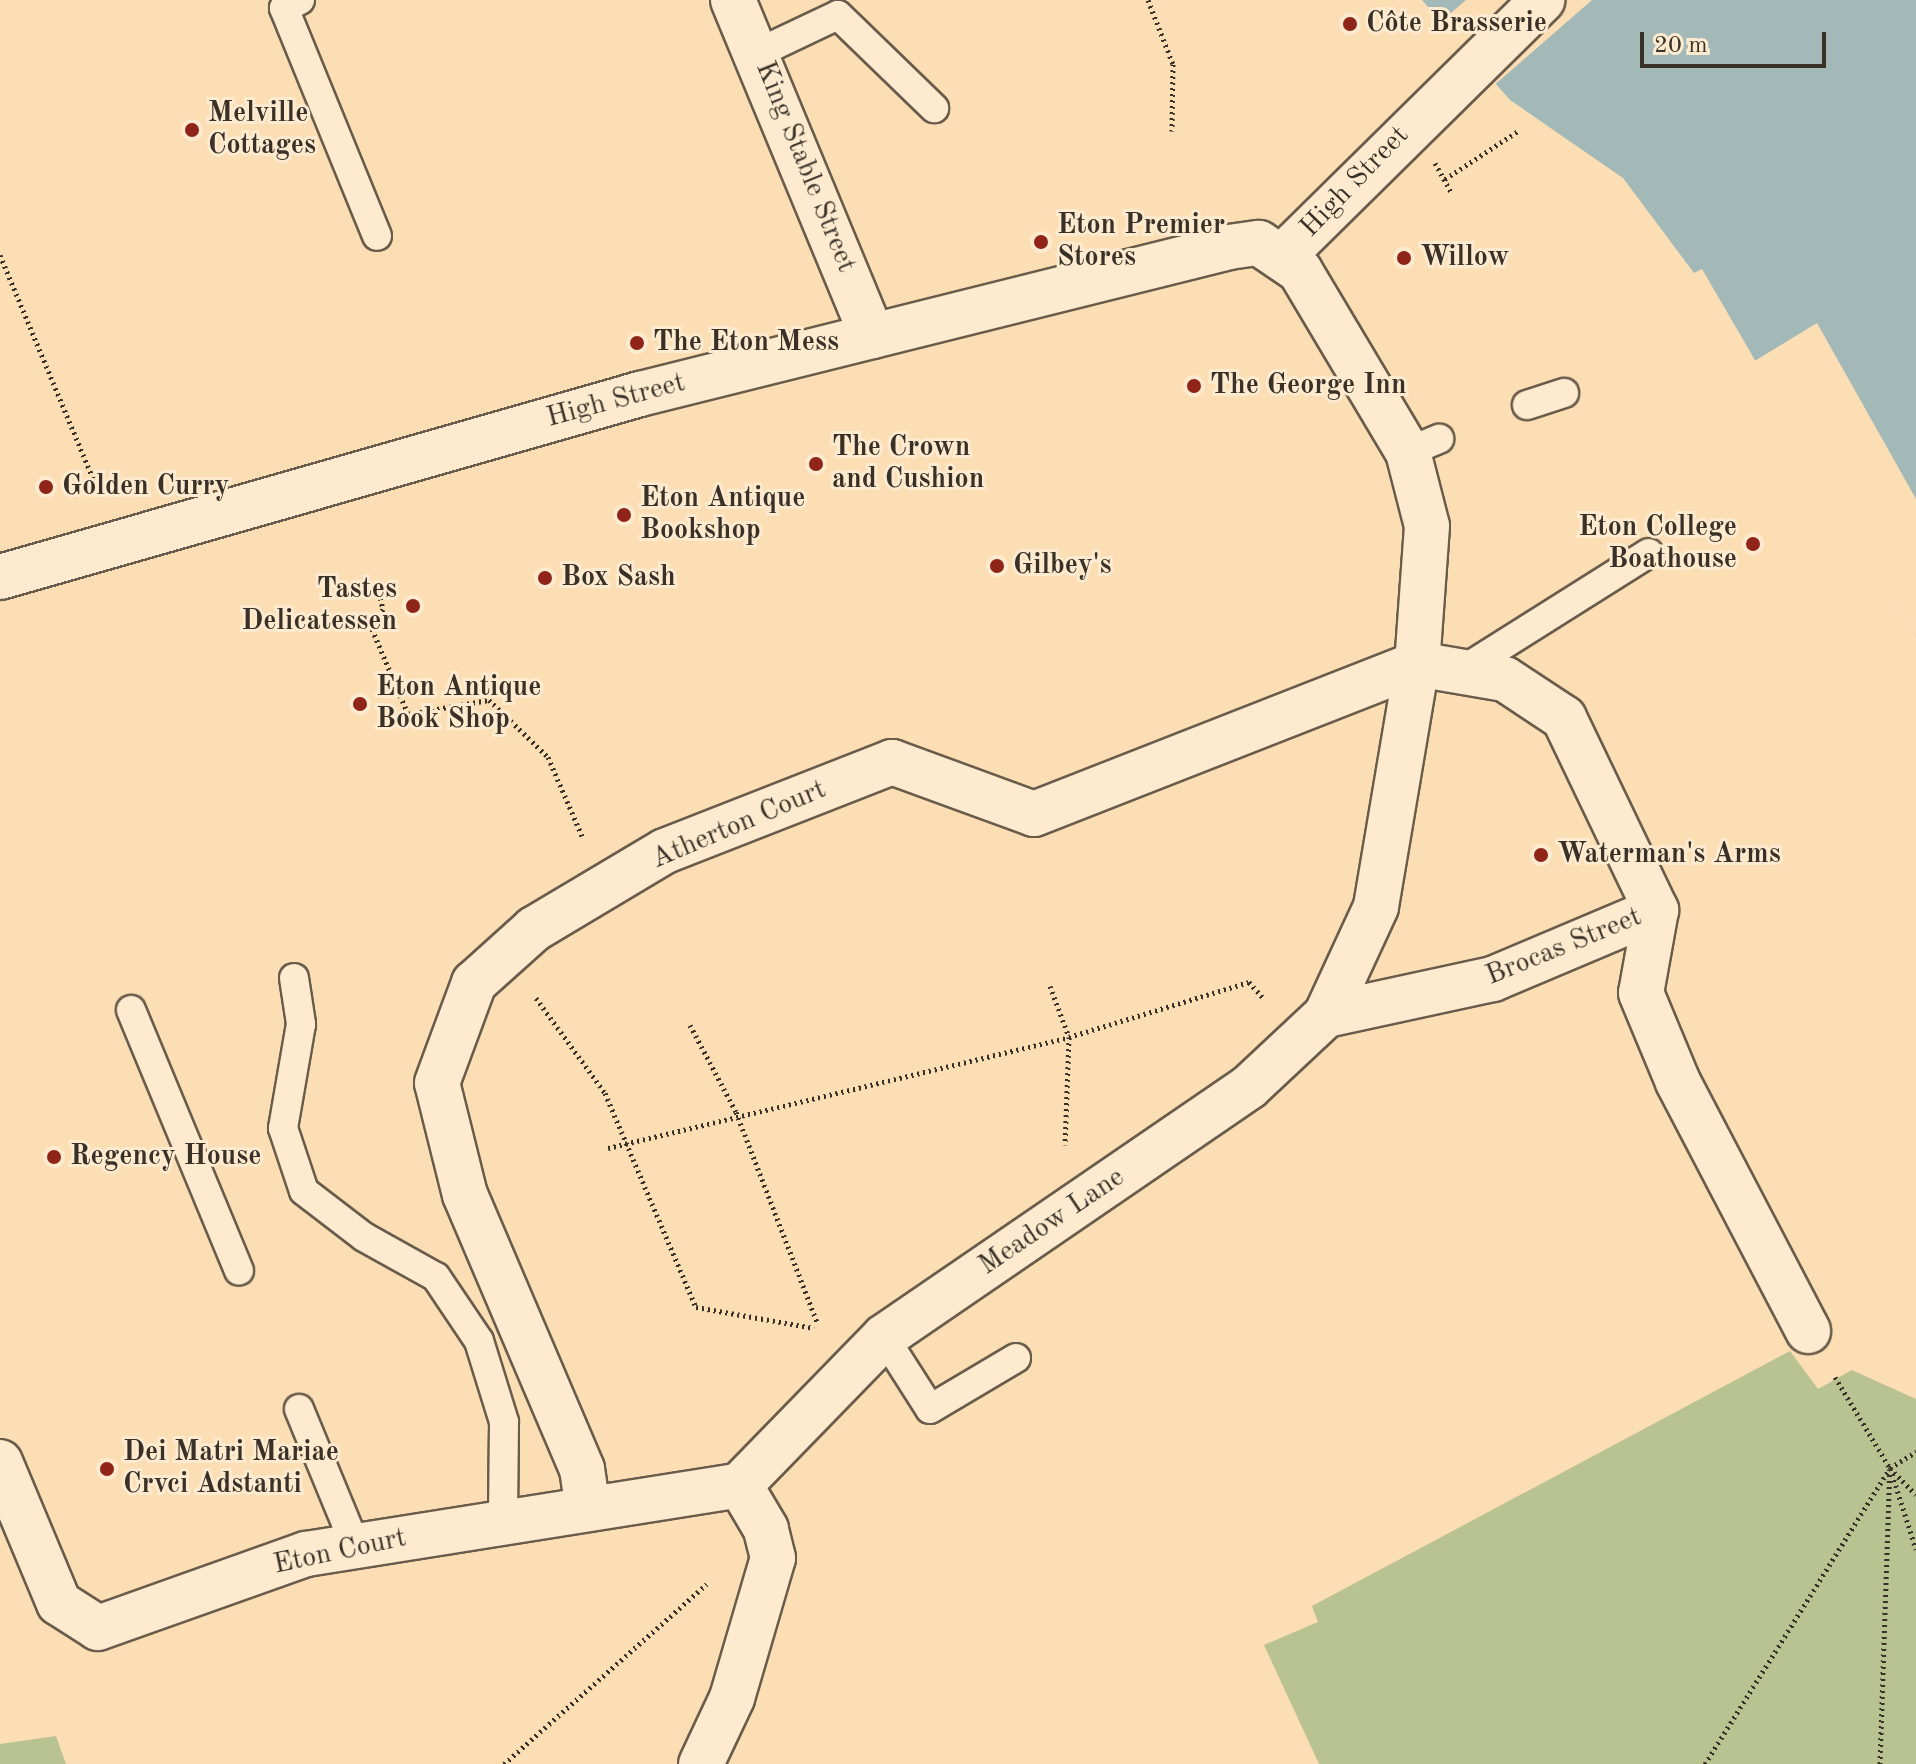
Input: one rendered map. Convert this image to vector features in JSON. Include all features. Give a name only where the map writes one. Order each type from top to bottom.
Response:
[{"type":"street","name":"King Stable Street","points":[[733,0],[760,52],[872,336]]},
{"type":"street","name":"High Street","points":[[0,577],[112,542],[872,336],[1229,247],[1259,243],[1284,255],[1450,84],[1543,0]]},
{"type":"street","points":[[1284,255],[1424,445],[1427,526],[1417,664]]},
{"type":"street","name":"Brocas Street","points":[[1313,1027],[1493,979],[1656,910],[1564,718],[1505,679],[1417,664]]},
{"type":"street","name":"Atherton Court","points":[[588,1509],[582,1469],[465,1195],[437,1083],[474,983],[502,958],[604,887],[665,851],[892,762],[1034,814],[1417,664]]},
{"type":"street","name":"Meadow Lane","points":[[740,1485],[884,1337],[1249,1087],[1313,1027],[1376,907],[1417,664]]},
{"type":"street","points":[[1656,910],[1641,993],[1678,1082],[1808,1331]]},
{"type":"street","name":"Eton Court","points":[[0,1462],[59,1603],[98,1628],[306,1554],[503,1520],[740,1485]]},
{"type":"street","points":[[701,1764],[732,1698],[773,1558],[766,1529],[740,1485]]},
{"type":"lane","points":[[300,0],[284,8],[377,236]]},
{"type":"lane","points":[[760,52],[838,15],[934,108]]},
{"type":"lane","points":[[1527,405],[1564,393]]},
{"type":"lane","points":[[1460,672],[1649,553]]},
{"type":"lane","points":[[294,978],[301,1024],[283,1128],[304,1191],[364,1237],[436,1277],[479,1341],[504,1422],[503,1520]]},
{"type":"lane","points":[[131,1010],[239,1271]]},
{"type":"lane","points":[[884,1337],[930,1409],[1016,1358]]},
{"type":"lane","points":[[299,1409],[355,1545]]},
{"type":"path","points":[[1148,0],[1173,64],[1172,131]]},
{"type":"path","points":[[1471,162],[1518,131]]},
{"type":"path","points":[[1435,163],[1452,194]]},
{"type":"path","points":[[0,255],[112,542]]},
{"type":"path","points":[[379,592],[383,609],[372,629],[408,714],[489,700],[548,757],[604,887]]},
{"type":"path","points":[[502,958],[605,1093],[696,1307],[820,1330],[736,1112],[690,1025]]},
{"type":"path","points":[[608,1148],[736,1112],[1069,1037],[1249,982],[1313,1027]]},
{"type":"path","points":[[1050,986],[1069,1037],[1062,1215]]},
{"type":"path","points":[[1808,1331],[1890,1468],[1916,1495]]},
{"type":"path","points":[[1705,1764],[1890,1468],[1916,1452]]},
{"type":"path","points":[[1890,1468],[1916,1549]]},
{"type":"path","points":[[1880,1764],[1890,1468]]},
{"type":"path","points":[[504,1764],[766,1529]]},
{"type":"green space","points":[[1790,1351],[1818,1389],[1852,1370],[1916,1399],[1916,1764],[1319,1764],[1264,1645],[1318,1622],[1312,1606]]},
{"type":"green space","points":[[56,1736],[66,1764],[0,1764],[0,1744]]},
{"type":"shaded area","points":[[1422,0],[1916,0],[1916,637],[1702,269],[1694,273],[1623,178],[1510,100]]},
{"type":"pier","points":[[1466,0],[1592,0],[1492,87],[1437,25]]},
{"type":"pier","points":[[1817,323],[1916,499],[1916,637],[1753,362]]},
{"type":"place","name":"Côte Brasserie","points":[[1350,24]]},
{"type":"place","name":"Melville Cottages","points":[[192,130]]},
{"type":"place","name":"Eton Premier Stores","points":[[1041,242]]},
{"type":"place","name":"Willow","points":[[1404,258]]},
{"type":"place","name":"The Eton Mess","points":[[637,343]]},
{"type":"place","name":"The George Inn","points":[[1194,386]]},
{"type":"place","name":"The Crown and Cushion","points":[[816,464]]},
{"type":"place","name":"Golden Curry","points":[[46,487]]},
{"type":"place","name":"Eton Antique Bookshop","points":[[624,515]]},
{"type":"place","name":"Eton College Boathouse","points":[[1753,544]]},
{"type":"place","name":"Gilbey's","points":[[997,566]]},
{"type":"place","name":"Box Sash","points":[[545,578]]},
{"type":"place","name":"Tastes Delicatessen","points":[[413,606]]},
{"type":"place","name":"Eton Antique Book Shop","points":[[360,704]]},
{"type":"place","name":"Waterman's Arms","points":[[1541,855]]},
{"type":"place","name":"Regency House","points":[[54,1157]]},
{"type":"place","name":"Dei Matri Mariae Crvci Adstanti","points":[[107,1469]]}]
